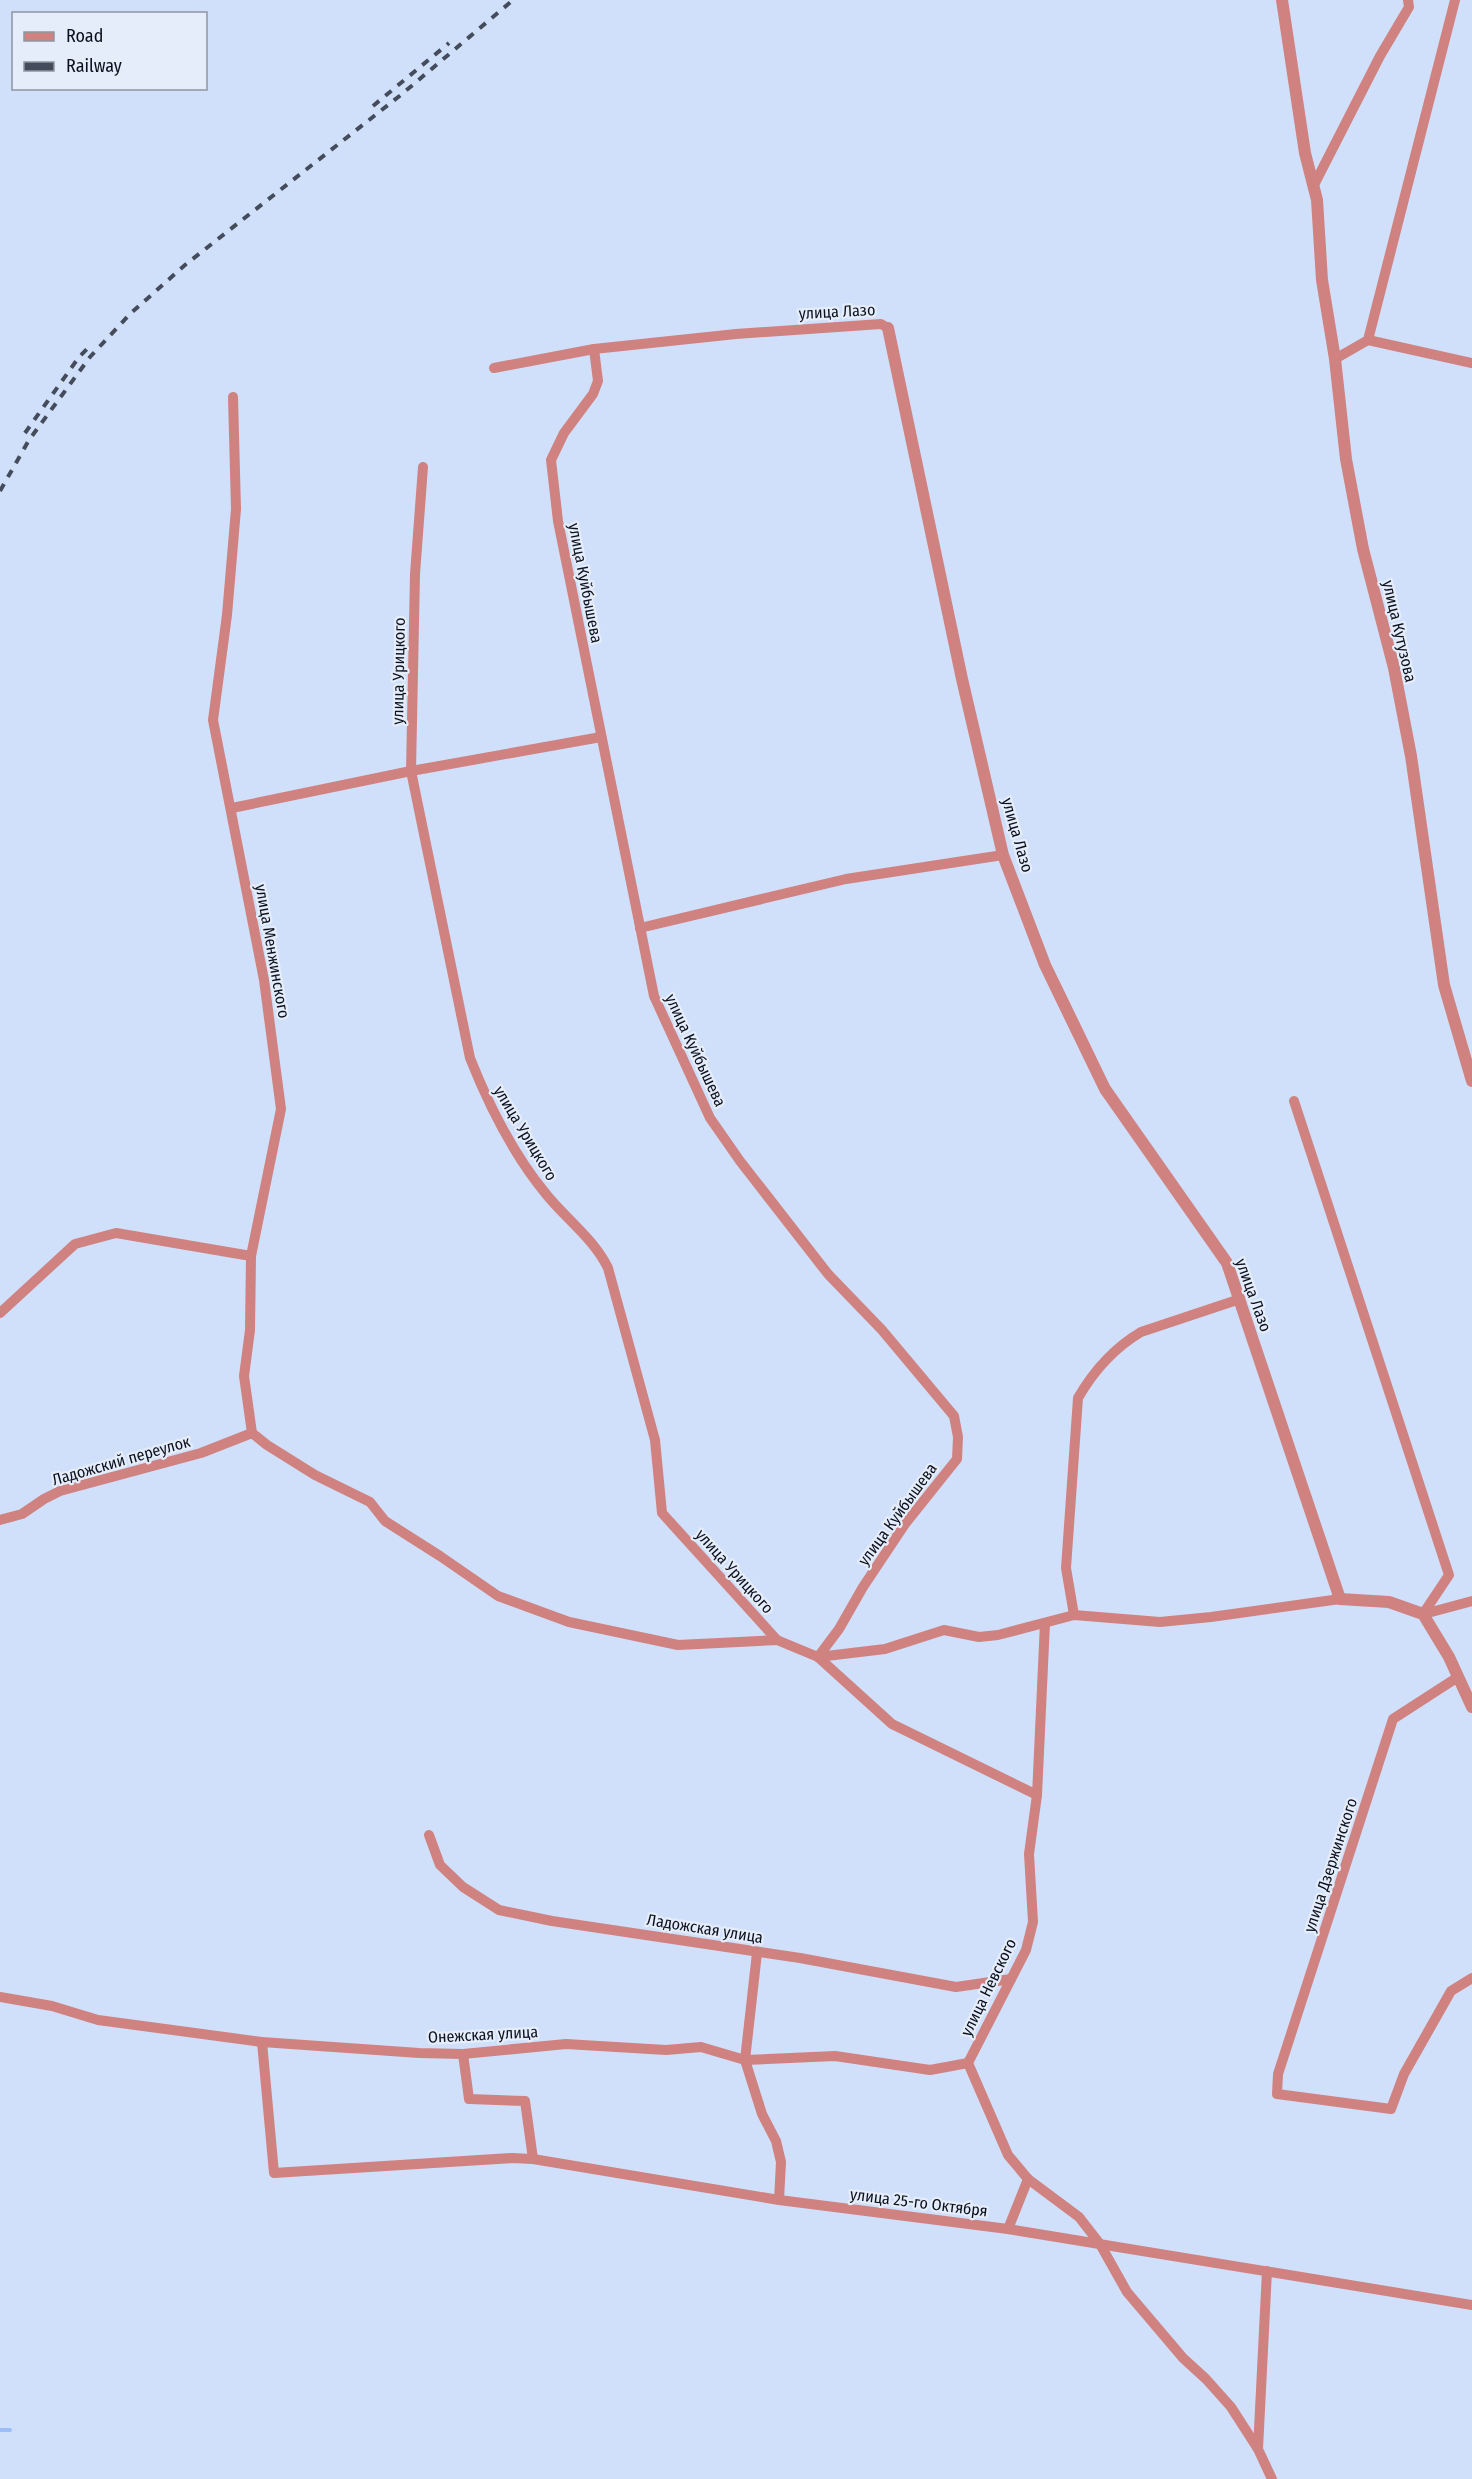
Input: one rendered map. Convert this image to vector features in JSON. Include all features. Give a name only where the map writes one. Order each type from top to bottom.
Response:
[{"type":"street","name":"улица Кутузова","points":[[1282,0],[1305,153],[1314,185],[1322,280],[1335,358],[1346,459],[1363,549],[1394,668],[1411,756],[1444,985],[1472,1081]]},
{"type":"street","points":[[1368,340],[1455,0]]},
{"type":"street","points":[[1314,185],[1380,57],[1412,2]]},
{"type":"street","name":"улица Лазо","points":[[494,368],[594,349],[747,333],[881,324],[888,328],[962,679],[1003,855],[1045,965],[1105,1089],[1227,1263],[1340,1599]]},
{"type":"street","points":[[1335,358],[1368,340],[1472,363]]},
{"type":"street","name":"улица Куйбышева","points":[[594,349],[598,381],[593,394],[564,433],[551,460],[558,521],[654,996],[711,1118],[740,1161],[828,1274],[882,1330],[954,1416],[958,1437],[957,1459],[905,1524],[863,1587],[839,1629],[818,1657]]},
{"type":"street","name":"улица Менжинского","points":[[233,397],[236,509],[213,720],[264,980],[281,1109],[251,1256],[250,1330],[244,1376],[252,1433]]},
{"type":"street","name":"улица Урицкого","points":[[423,467],[415,574],[411,771],[470,1058],[485,1098],[525,1166],[546,1195],[593,1245],[608,1268],[655,1440],[662,1513],[777,1640]]},
{"type":"street","points":[[232,808],[411,771],[601,737]]},
{"type":"street","points":[[640,927],[846,879],[1003,855]]},
{"type":"street","points":[[1294,1101],[1449,1575],[1424,1614]]},
{"type":"street","points":[[0,1313],[75,1244],[116,1233],[251,1256]]},
{"type":"street","points":[[1074,1615],[1066,1568],[1078,1398],[1091,1376],[1128,1340],[1141,1332],[1240,1299]]},
{"type":"street","points":[[252,1433],[315,1475],[370,1502],[385,1521],[498,1596],[569,1622],[678,1645],[777,1640],[818,1657],[892,1724],[1036,1795]]},
{"type":"street","name":"Ладожский переулок","points":[[0,1521],[22,1514],[44,1498],[60,1491],[201,1453],[252,1433]]},
{"type":"street","points":[[818,1657],[885,1649],[944,1630],[979,1637],[1074,1615],[1160,1622],[1340,1599],[1389,1602],[1424,1614],[1472,1601]]},
{"type":"street","points":[[1424,1614],[1472,1707]]},
{"type":"street","name":"улица Невского","points":[[968,2063],[1026,1950],[1033,1922],[1029,1854],[1036,1795],[1045,1623]]},
{"type":"street","name":"улица Дзержинского","points":[[1458,1677],[1393,1719],[1278,2074],[1277,2094],[1391,2109],[1404,2074],[1451,1991],[1472,1978]]},
{"type":"street","name":"Ладожская улица","points":[[429,1835],[441,1865],[463,1887],[499,1910],[757,1953],[800,1958],[956,1987],[1011,1979]]},
{"type":"street","points":[[757,1953],[745,2060],[762,2114],[776,2140],[781,2162],[779,2200]]},
{"type":"street","name":"Онежская улица","points":[[0,1997],[52,2006],[98,2020],[262,2042],[419,2053],[464,2054],[566,2044],[666,2050],[701,2047],[745,2060],[835,2056],[930,2070],[968,2063]]},
{"type":"street","name":"улица 25-го Октября","points":[[262,2042],[274,2173],[512,2158],[532,2159],[779,2200],[1008,2229],[1472,2305]]},
{"type":"street","points":[[464,2054],[469,2099],[525,2101],[532,2159]]},
{"type":"street","points":[[968,2063],[1008,2155],[1028,2179],[1079,2217],[1100,2244],[1127,2292],[1183,2358],[1231,2407],[1258,2449],[1272,2479]]},
{"type":"street","points":[[1008,2229],[1028,2179]]},
{"type":"street","points":[[1258,2449],[1267,2271]]},
{"type":"waterway","points":[[0,2430],[10,2430]]},
{"type":"railway","points":[[0,491],[29,440],[90,357],[130,314],[185,265],[402,94],[513,0]]},
{"type":"railway","points":[[373,106],[449,43]]},
{"type":"railway","points":[[25,433],[79,357],[92,344]]}]
